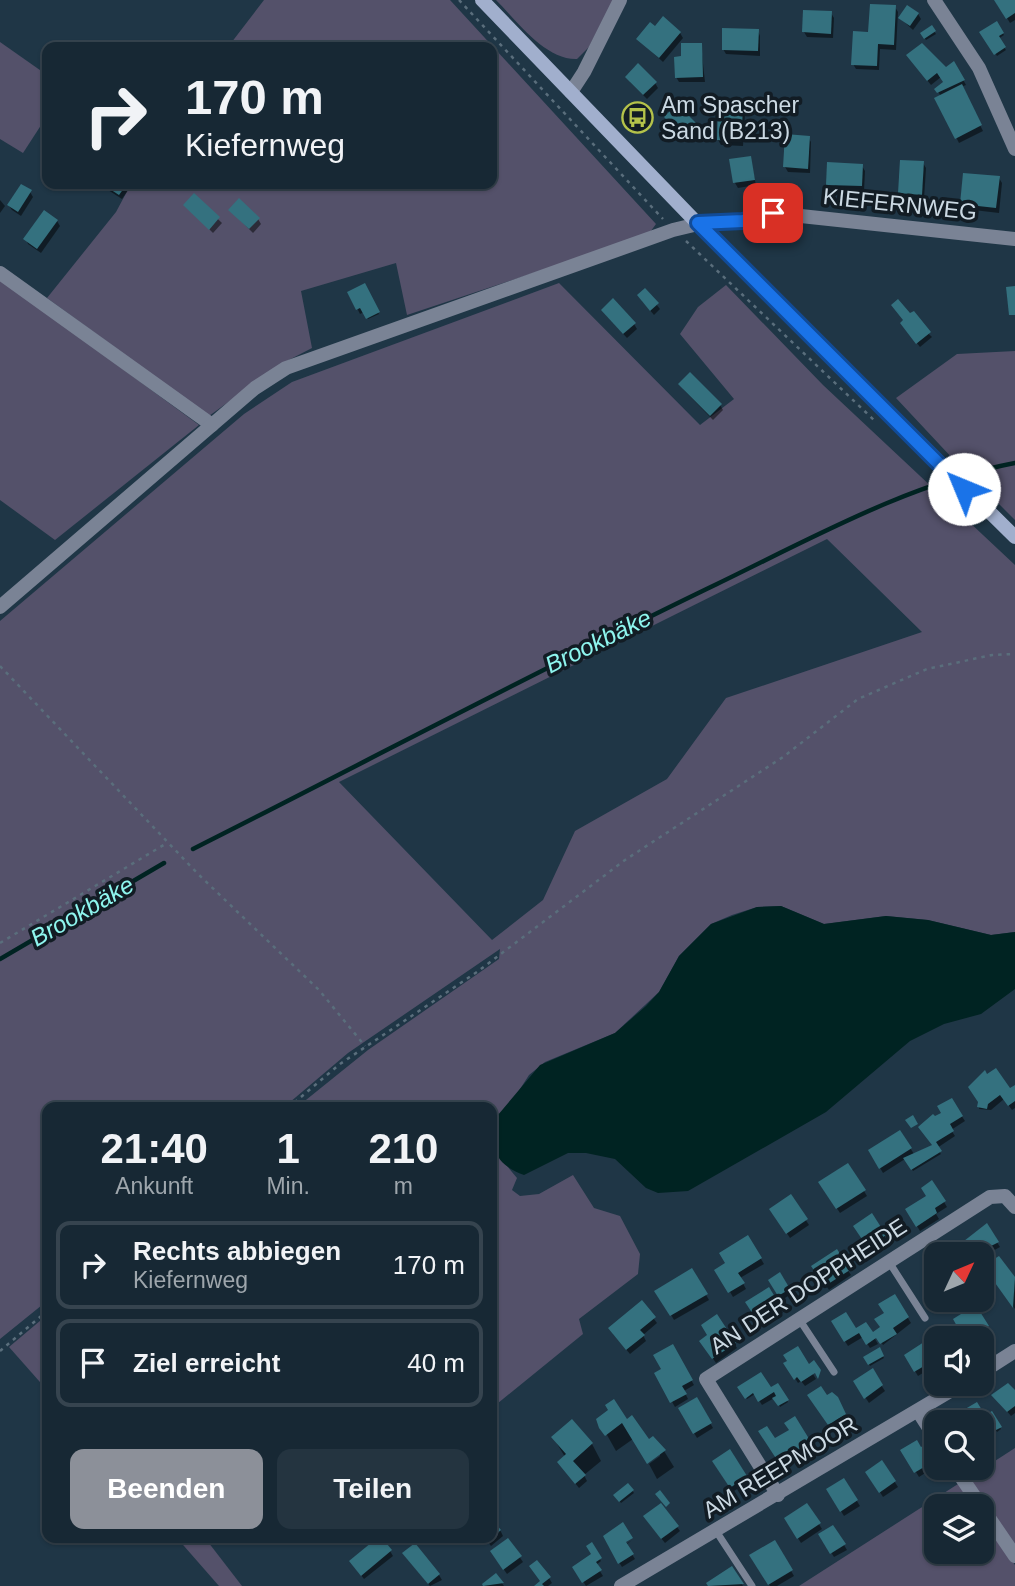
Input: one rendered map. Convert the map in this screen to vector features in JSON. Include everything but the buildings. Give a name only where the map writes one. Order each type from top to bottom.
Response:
[{"type":"street","points":[[482,0],[698,223],[1015,537]]},
{"type":"street","points":[[571,92],[620,0]]},
{"type":"street","points":[[934,0],[979,68],[1015,149]]},
{"type":"street","name":"KIEFERNWEG","points":[[0,607],[255,388],[286,368],[698,223],[743,221],[773,213],[1015,239]]},
{"type":"street","points":[[0,273],[212,425]]},
{"type":"street","name":"AN DER DOPPHEIDE","points":[[778,1495],[706,1379],[990,1197],[1005,1196],[1015,1208]]},
{"type":"street","points":[[994,1365],[1015,1352]]},
{"type":"street","name":"AM REEPMOOR","points":[[621,1586],[942,1396]]},
{"type":"street","points":[[918,1411],[924,1420]]},
{"type":"street","points":[[963,1480],[1015,1556]]},
{"type":"lane","points":[[889,1262],[925,1318]]},
{"type":"lane","points":[[799,1319],[834,1372]]},
{"type":"lane","points":[[716,1531],[752,1586]]},
{"type":"path","points":[[459,0],[673,230],[877,423]]},
{"type":"path","points":[[295,1102],[365,1046],[477,972],[625,860],[783,757],[858,699],[927,669],[992,655],[1015,653]]},
{"type":"path","points":[[0,666],[167,843],[319,990],[365,1046]]},
{"type":"path","points":[[0,943],[167,843]]},
{"type":"path","points":[[0,1351],[42,1315]]},
{"type":"shaded area","points":[[264,0],[450,0],[489,42],[232,42]]},
{"type":"shaded area","points":[[496,0],[613,0],[589,47],[577,59],[554,53],[532,38]]},
{"type":"shaded area","points":[[0,42],[42,71],[42,124],[23,153],[0,139]]},
{"type":"shaded area","points":[[497,51],[656,224],[648,235],[407,315],[396,263],[301,291],[312,348],[281,364],[209,416],[47,298],[116,212],[128,189],[497,189]]},
{"type":"shaded area","points":[[0,279],[199,425],[55,540],[0,500]]},
{"type":"shaded area","points":[[559,283],[700,425],[734,399],[680,334],[698,307],[726,285],[823,385],[1015,565],[1015,932],[991,935],[928,920],[886,916],[824,924],[781,906],[757,907],[732,915],[711,924],[679,956],[659,992],[615,1033],[545,1062],[529,1075],[513,1100],[497,1117],[497,1102],[303,1102],[368,1050],[499,959],[500,949],[348,1053],[290,1102],[42,1102],[42,1305],[0,1339],[0,621],[244,414],[292,382]],"holes":[[[827,539],[922,632],[726,698],[667,779],[575,831],[543,900],[492,940],[339,782]]]},
{"type":"shaded area","points":[[1015,351],[1015,520],[977,482],[979,474],[971,465],[954,460],[896,398],[957,354]]},
{"type":"shaded area","points":[[781,906],[824,924],[886,916],[928,920],[991,935],[1015,932],[1015,989],[981,1014],[944,1024],[910,1041],[826,1112],[688,1191],[658,1193],[646,1188],[615,1159],[586,1153],[568,1153],[524,1175],[501,1161],[497,1155],[497,1116],[540,1065],[615,1033],[659,992],[679,956],[711,924],[757,907]]},
{"type":"shaded area","points":[[497,1154],[517,1178],[512,1190],[520,1196],[539,1194],[573,1175],[594,1208],[620,1216],[640,1254],[638,1274],[579,1319],[583,1334],[497,1404]]},
{"type":"shaded area","points":[[42,1319],[42,1384],[9,1347]]},
{"type":"shaded area","points":[[1015,1448],[1015,1548],[994,1518],[994,1494],[977,1494],[968,1480],[994,1480],[994,1462]]},
{"type":"shaded area","points":[[958,1484],[965,1494],[942,1494]]},
{"type":"shaded area","points":[[924,1506],[924,1564],[994,1564],[994,1534],[1015,1565],[1015,1586],[799,1586]]},
{"type":"shaded area","points":[[181,1543],[209,1543],[242,1586],[219,1586]]},
{"type":"waterway","name":"Brookbäke","points":[[193,849],[585,649],[825,531],[938,484],[1015,463]]},
{"type":"waterway","name":"Brookbäke","points":[[0,959],[164,863]]},
{"type":"place","name":"Am Spascher Sand (B213)","points":[[638,118]]},
{"type":"route","points":[[773,213],[743,221],[698,223],[964,489]]}]
